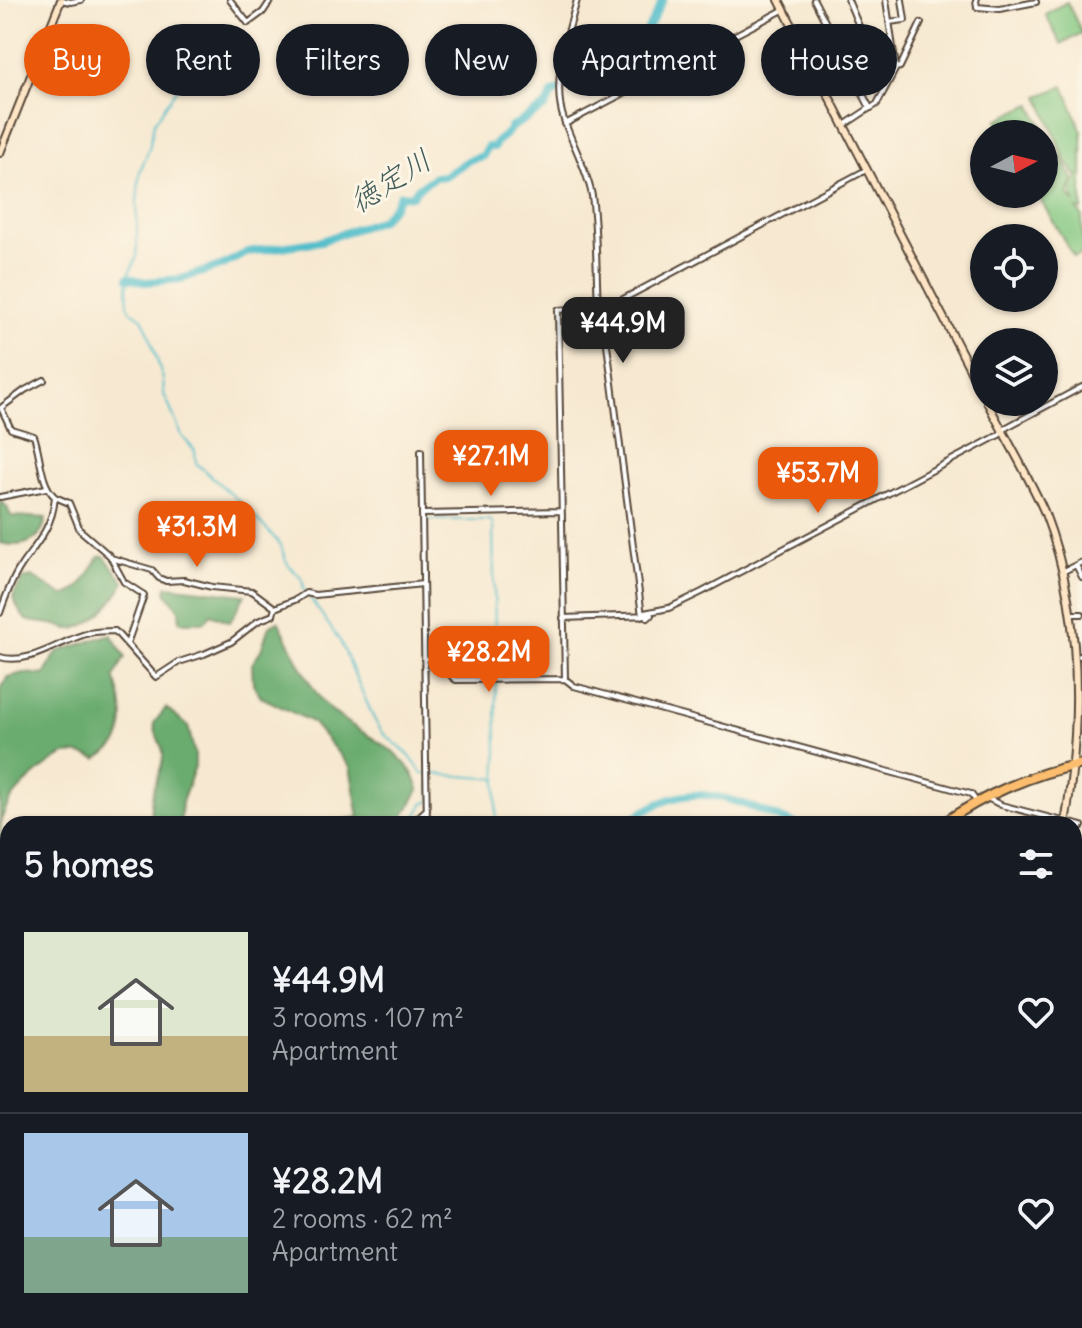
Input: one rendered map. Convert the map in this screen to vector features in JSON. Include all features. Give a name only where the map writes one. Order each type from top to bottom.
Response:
[{"type":"highway","points":[[955,816],[977,803],[1040,776],[1080,764]]},
{"type":"street","points":[[0,153],[60,0],[81,0]]},
{"type":"street","points":[[230,0],[248,23],[263,12],[271,0]]},
{"type":"street","points":[[577,0],[563,50],[558,84],[565,124],[591,193],[599,283],[598,309],[606,337],[645,615]]},
{"type":"street","points":[[779,0],[793,24]]},
{"type":"street","points":[[814,0],[826,24]]},
{"type":"street","points":[[848,0],[858,24]]},
{"type":"street","points":[[886,0],[889,22],[905,20],[902,0]]},
{"type":"street","points":[[976,0],[977,7],[987,9],[1036,2]]},
{"type":"street","points":[[565,124],[784,9]]},
{"type":"street","points":[[897,68],[921,23]]},
{"type":"street","points":[[829,96],[970,370]]},
{"type":"street","points":[[864,96],[870,108]]},
{"type":"street","points":[[843,126],[877,104],[881,96]]},
{"type":"street","points":[[565,679],[558,312],[562,309],[608,307],[866,170]]},
{"type":"street","points":[[44,380],[1,408],[11,429],[34,436],[41,455],[46,488],[55,497],[69,503],[80,530],[111,558],[124,582],[145,597],[127,644]]},
{"type":"street","points":[[563,618],[645,615],[669,608],[1003,432],[1082,387]]},
{"type":"street","points":[[994,416],[1044,513],[1064,571],[1074,614],[1081,656],[1080,764],[1067,816]]},
{"type":"street","points":[[421,451],[427,816]]},
{"type":"street","points":[[0,497],[46,488]]},
{"type":"street","points":[[0,613],[23,564],[48,528],[55,497]]},
{"type":"street","points":[[422,514],[561,511]]},
{"type":"street","points":[[111,558],[152,570],[166,581],[184,580],[212,587],[252,591],[275,608]]},
{"type":"street","points":[[1064,571],[1079,564],[1082,577]]},
{"type":"street","points":[[275,608],[295,601],[307,592],[315,595],[423,584]]},
{"type":"street","points":[[1,659],[23,659],[87,634],[115,631],[156,677],[179,662],[235,640],[258,621],[273,615],[275,608]]},
{"type":"street","points":[[1074,614],[1082,614]]},
{"type":"street","points":[[424,659],[448,658],[452,677],[456,680],[565,679],[574,686],[971,794],[977,803]]},
{"type":"street","points":[[988,798],[1001,805],[1043,816]]},
{"type":"street","points":[[420,816],[427,809]]},
{"type":"green space","points":[[1067,2],[1082,33],[1061,44],[1045,14]]},
{"type":"green space","points":[[1064,86],[1082,132],[1082,210],[1077,209],[1082,216],[1082,254],[1074,257],[1058,230],[1058,224],[1055,224],[1045,208],[1058,208],[1058,151],[1073,179],[1068,194],[1075,203],[1071,190],[1079,175],[1075,175],[1058,142],[1058,120],[1049,120],[1039,96]]},
{"type":"green space","points":[[1031,104],[1039,120],[997,120]]},
{"type":"green space","points":[[0,500],[11,516],[46,518],[40,533],[23,544],[0,543]]},
{"type":"green space","points":[[104,556],[124,582],[100,615],[71,629],[25,619],[13,597],[23,579],[32,577],[64,596],[81,585],[99,557]]},
{"type":"green space","points":[[167,586],[245,595],[230,622],[211,614],[205,622],[180,622],[179,610],[166,592]]},
{"type":"green space","points":[[278,621],[303,670],[332,711],[390,749],[412,773],[419,790],[404,816],[359,816],[350,767],[312,722],[261,697],[253,684],[252,664],[261,650],[269,626]]},
{"type":"green space","points":[[111,634],[125,657],[114,677],[122,709],[118,742],[97,759],[74,753],[56,759],[20,789],[0,816],[0,691],[7,677],[24,673],[44,675],[57,652]]},
{"type":"green space","points":[[166,708],[188,726],[195,766],[182,802],[181,816],[151,816],[153,794],[163,757],[154,723]]},
{"type":"waterway","name":"徳定川","points":[[128,278],[145,282],[181,279],[223,265],[248,252],[321,241],[381,220],[400,195],[412,196],[435,177],[445,176],[469,160],[483,156],[487,147],[494,147],[510,128],[545,107],[553,93],[590,69],[637,50],[663,0]]},
{"type":"waterway","points":[[172,96],[154,123],[149,149],[140,171],[137,257],[127,286],[128,305],[142,318],[148,331],[163,379],[164,394],[182,436],[195,451],[196,463],[248,509],[280,544],[287,563],[302,579],[304,589],[340,641],[383,733],[408,754],[422,773],[498,779]]},
{"type":"waterway","points":[[427,520],[490,520],[493,524],[496,816]]},
{"type":"waterway","points":[[416,816],[423,804],[430,801],[430,775]]},
{"type":"waterway","points":[[638,816],[670,799],[690,795],[728,799],[774,816]]}]
